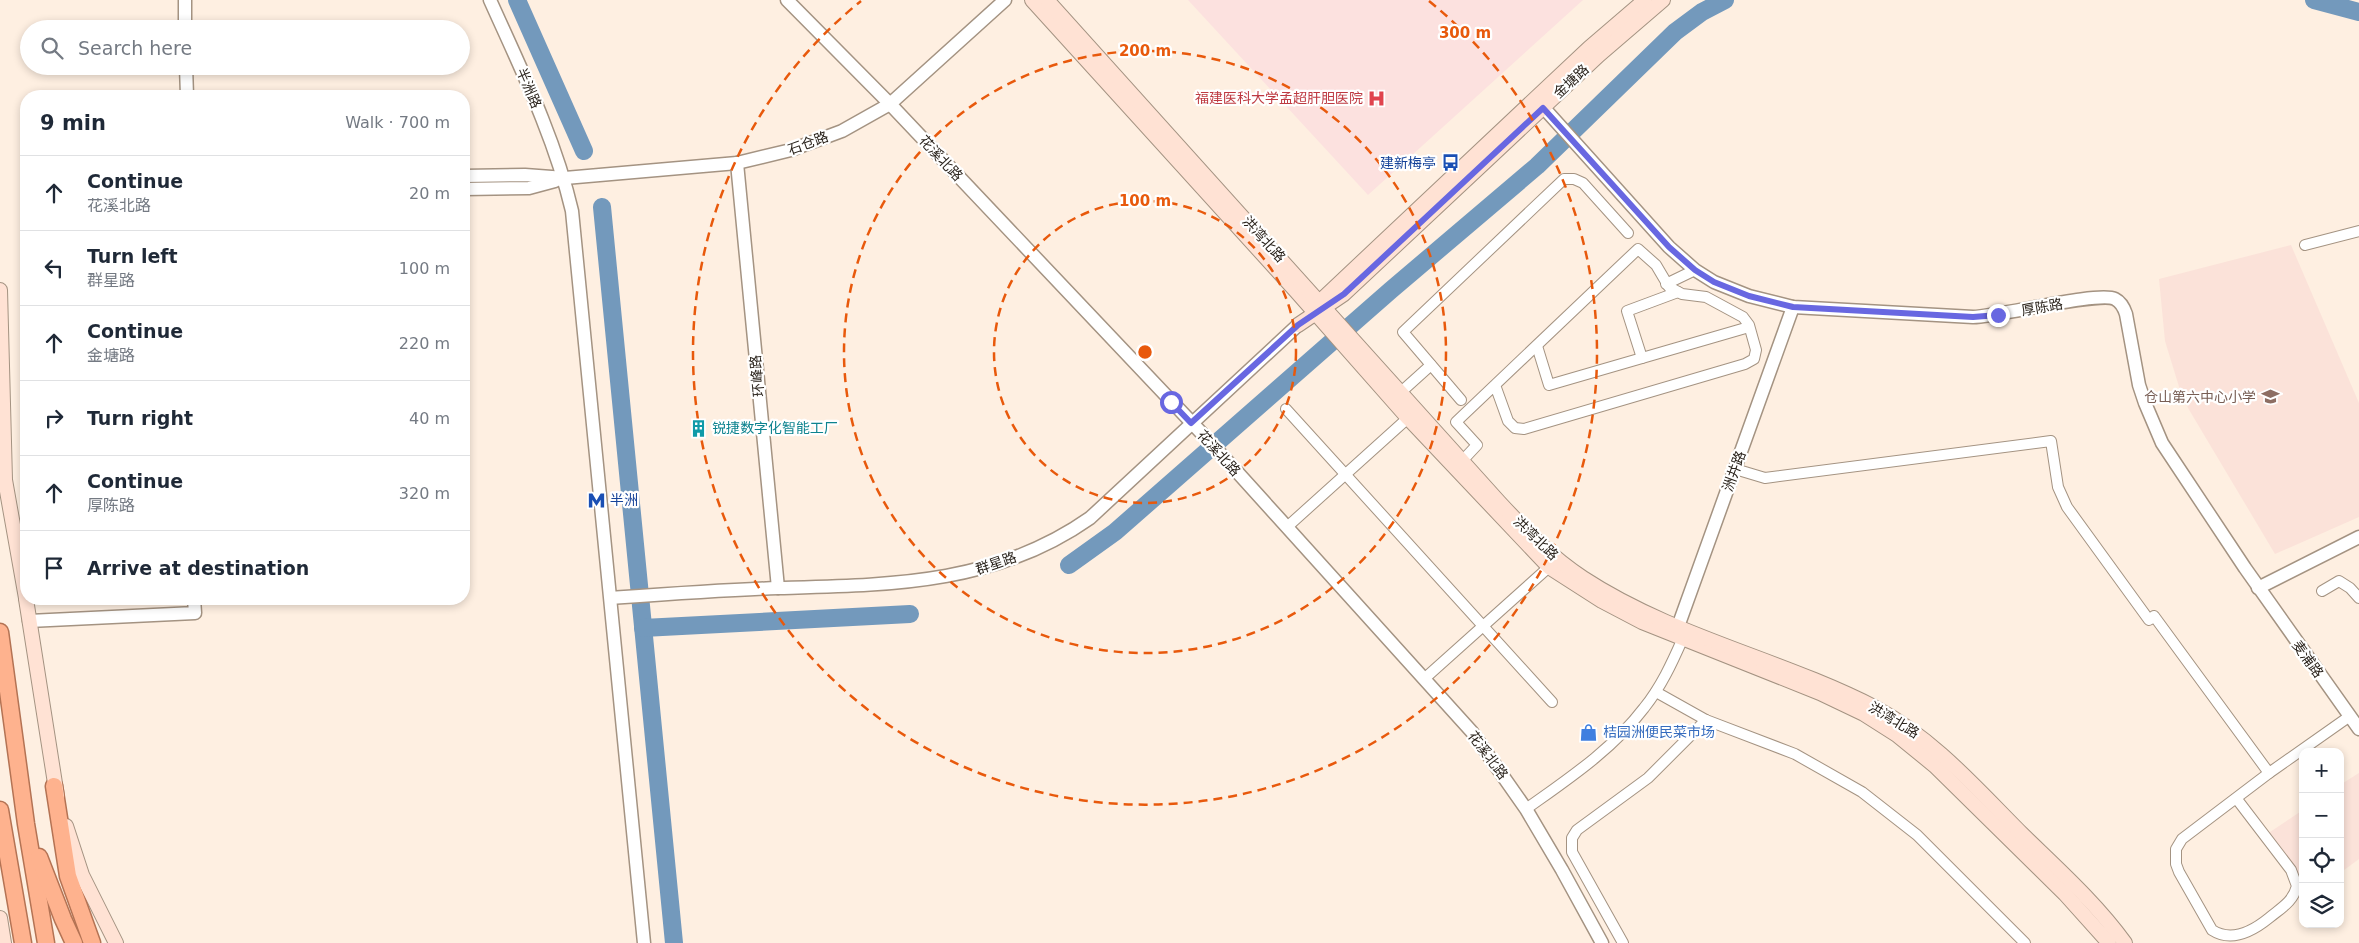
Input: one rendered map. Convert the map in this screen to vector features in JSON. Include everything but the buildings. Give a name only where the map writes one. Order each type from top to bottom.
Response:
[{"type":"highway","points":[[0,632],[26,824],[46,943]]},
{"type":"highway","points":[[54,786],[68,876],[92,943]]},
{"type":"highway","points":[[0,810],[23,943]]},
{"type":"highway","points":[[26,824],[74,943]]},
{"type":"main road","name":"洪湾北路","points":[[1032,0],[1317,307]]},
{"type":"main road","name":"金塘路","points":[[1298,325],[1594,43],[1645,0]]},
{"type":"main road","name":"金塘路","points":[[1317,307],[1344,294],[1543,108],[1663,0]]},
{"type":"main road","name":"洪湾北路","points":[[1051,2],[1343,336],[1408,418],[1549,567],[1602,601],[1642,622],[1679,633],[1835,688],[1878,709],[1913,730],[1937,749],[2056,866],[2125,943]]},
{"type":"main road","points":[[0,290],[5,480],[20,564]]},
{"type":"main road","name":"洪湾北路","points":[[1343,336],[1401,392],[1517,522],[1564,565],[1620,601],[1679,633],[1847,705],[1903,739],[1935,766],[2065,894],[2109,943]]},
{"type":"main road","points":[[27,605],[54,786],[82,875],[116,943]]},
{"type":"main road","points":[[0,918],[4,943]]},
{"type":"street","points":[[185,0],[185,20]]},
{"type":"street","name":"半洲路","points":[[490,0],[529,87],[565,178],[572,211],[644,943]]},
{"type":"street","name":"花溪北路","points":[[787,0],[890,104],[1211,444],[1472,732],[1526,810],[1602,943]]},
{"type":"street","name":"石仓路","points":[[470,176],[526,175],[565,178],[738,163],[806,145],[850,127],[890,104],[1004,0]]},
{"type":"street","points":[[186,75],[186,90]]},
{"type":"street","name":"厚陈路","points":[[1543,108],[1656,233],[1695,270],[1714,282],[1740,293],[1793,307],[1985,317],[2099,297],[2116,299],[2122,305],[2126,314],[2145,403],[2162,443],[2258,588]]},
{"type":"street","name":"环峰路","points":[[738,163],[778,588]]},
{"type":"street","name":"石仓路","points":[[470,189],[529,188],[565,178]]},
{"type":"street","points":[[1461,400],[1403,332],[1561,181],[1568,178],[1583,183],[1628,233]]},
{"type":"street","points":[[2305,245],[2359,231]]},
{"type":"street","points":[[1462,461],[1477,445],[1456,422],[1638,249],[1656,265],[1666,284],[1678,292],[1706,296],[1739,313],[1749,327],[1756,354],[1751,362],[1524,429],[1515,428],[1511,425],[1495,385]]},
{"type":"street","points":[[1666,284],[1695,270]]},
{"type":"street","points":[[1642,358],[1626,311],[1678,292]]},
{"type":"street","name":"洲井路","points":[[1679,633],[1793,307]]},
{"type":"street","name":"群星路","points":[[611,598],[919,582],[964,574],[1014,558],[1056,539],[1090,518],[1298,325]]},
{"type":"street","points":[[1537,346],[1549,385],[1749,327]]},
{"type":"street","points":[[1401,392],[1431,365]]},
{"type":"street","points":[[1286,409],[1552,702]]},
{"type":"street","points":[[1287,528],[1408,418]]},
{"type":"street","points":[[1735,469],[1765,478],[2051,441],[2058,487],[2067,507],[2149,620],[2154,616],[2269,773]]},
{"type":"street","points":[[2258,588],[2359,537]]},
{"type":"street","points":[[1424,679],[1549,567]]},
{"type":"street","points":[[2322,591],[2339,581],[2350,588],[2359,598]]},
{"type":"street","name":"麦浦路","points":[[2258,588],[2359,729]]},
{"type":"street","points":[[29,621],[195,614],[194,605]]},
{"type":"street","points":[[1526,810],[1602,753],[1637,717],[1656,692],[1679,633]]},
{"type":"street","points":[[1656,692],[1706,720],[1795,754],[1862,792],[1917,835],[2025,943]]},
{"type":"street","points":[[2236,798],[2291,870],[2297,886],[2291,901],[2250,933],[2242,937],[2227,938],[2212,930],[2179,872],[2176,864],[2176,849],[2182,839],[2236,798],[2269,773],[2350,716]]},
{"type":"street","points":[[1623,943],[1572,852],[1571,842],[1574,834],[1648,778],[1706,720]]},
{"type":"street","points":[[1585,911],[1600,902]]},
{"type":"street","points":[[1592,924],[1608,916]]},
{"type":"shaded area","name":"福建医科大学孟超肝胆医院","points":[[1188,0],[1583,0],[1368,195]]},
{"type":"shaded area","name":"仓山第六中心小学","points":[[2291,245],[2359,403],[2359,517],[2275,554],[2188,408],[2180,390],[2165,341],[2159,279]]},
{"type":"shaded area","points":[[2359,773],[2359,859],[2344,870],[2344,793],[2344,782]]},
{"type":"shaded area","points":[[2299,813],[2299,875],[2267,834]]},
{"type":"waterway","points":[[517,0],[584,151]]},
{"type":"waterway","points":[[1069,565],[1115,532],[1391,290],[1537,166],[1675,32],[1702,12],[1725,0]]},
{"type":"waterway","points":[[2314,0],[2359,12]]},
{"type":"waterway","points":[[602,207],[674,943]]},
{"type":"waterway","points":[[643,628],[910,614]]},
{"type":"place","name":"福建医科大学孟超肝胆医院","points":[[1377,98]]},
{"type":"place","name":"建新梅亭","points":[[1450,163]]},
{"type":"place","name":"仓山第六中心小学","points":[[2270,397]]},
{"type":"place","name":"锐捷数字化智能工厂","points":[[698,428]]},
{"type":"place","name":"半洲","points":[[596,500]]},
{"type":"place","name":"桔园洲便民菜市场","points":[[1589,732]]},
{"type":"route","points":[[1171,402],[1191,423],[1298,325],[1323,306],[1344,294],[1543,108],[1669,247],[1695,270],[1714,282],[1749,296],[1793,307],[1973,317],[1998,315]]}]
